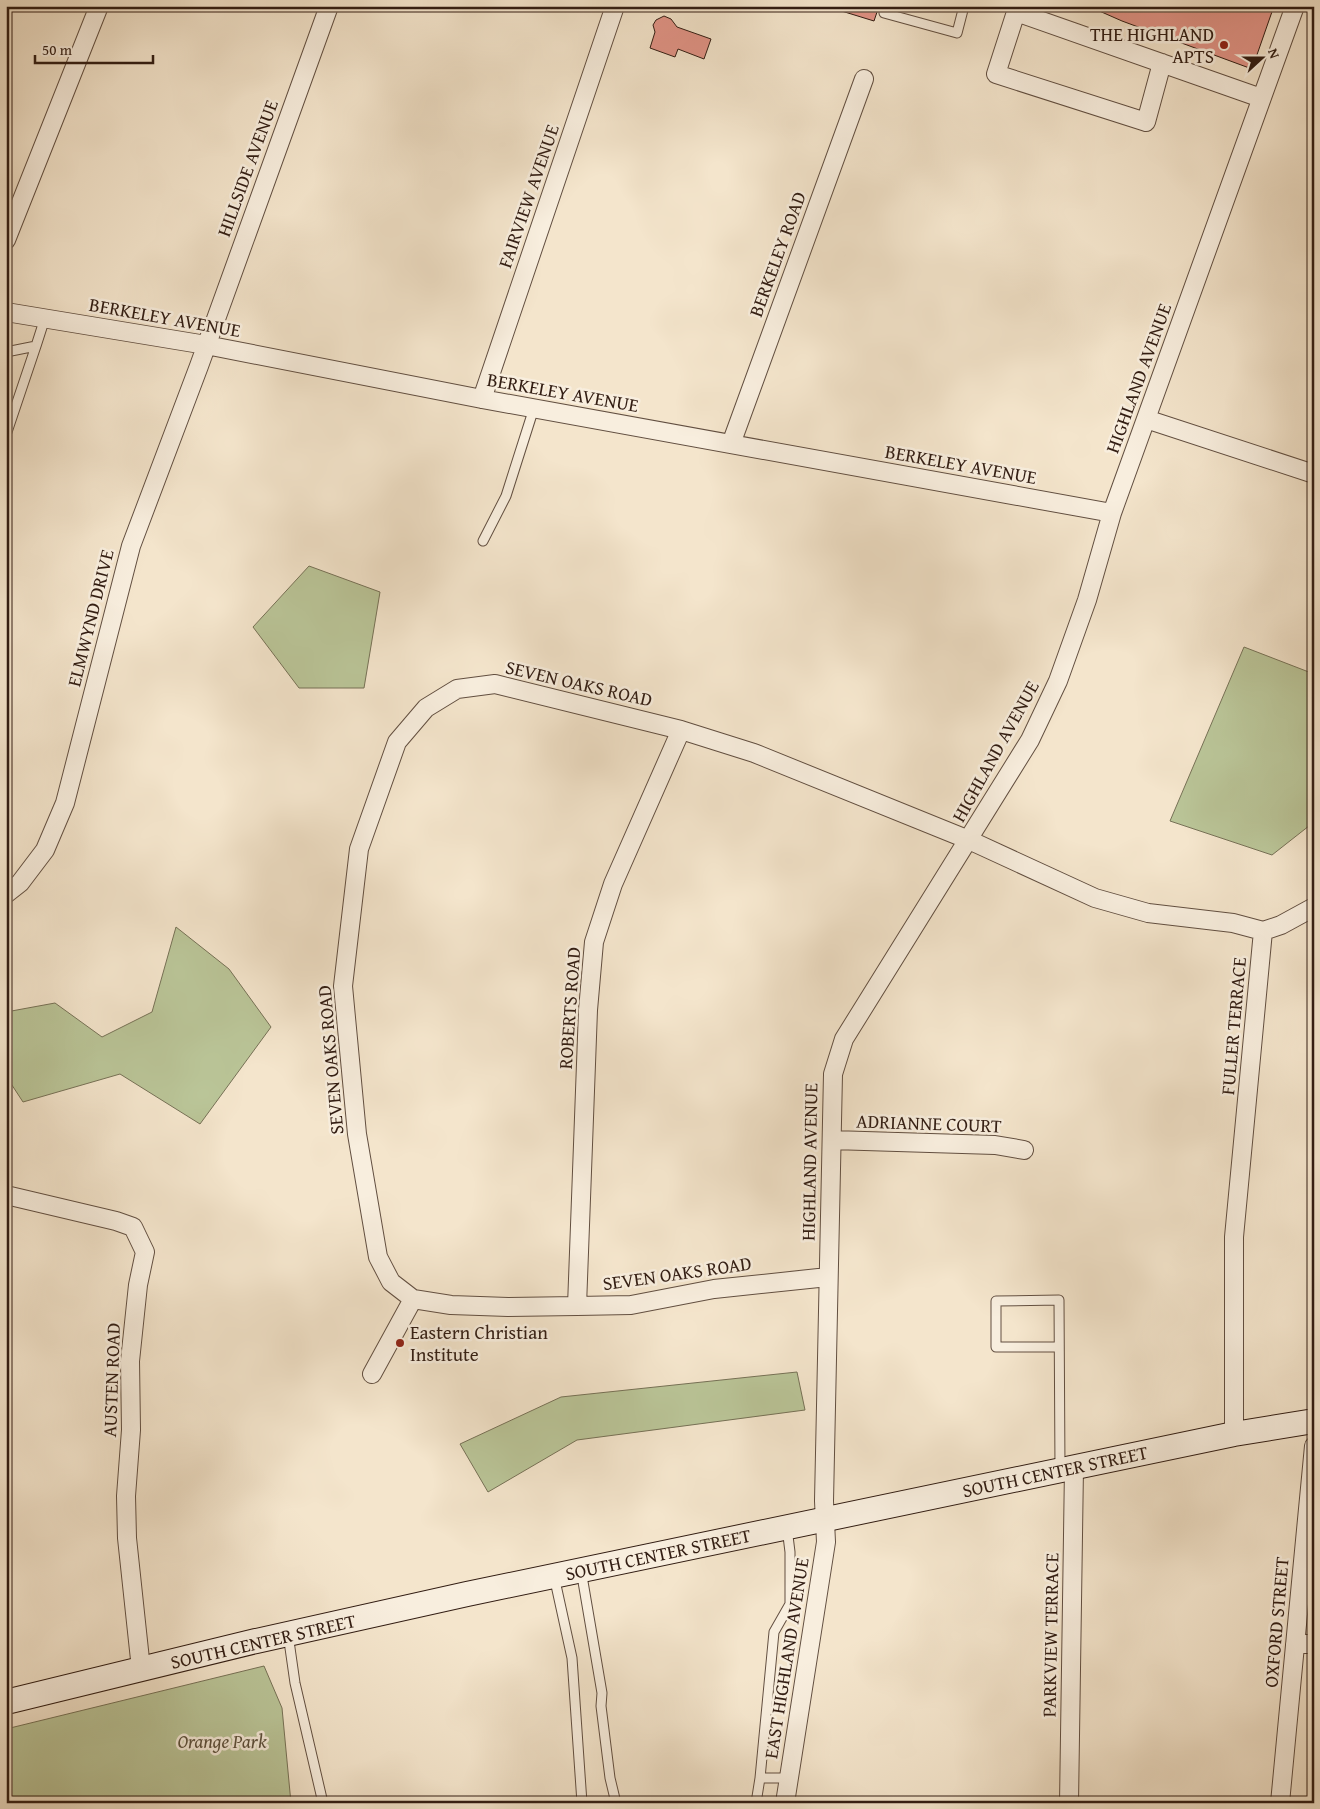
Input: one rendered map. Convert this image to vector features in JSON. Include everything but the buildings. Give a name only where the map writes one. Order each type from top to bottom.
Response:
[{"type":"main road","name":"SOUTH CENTER STREET","points":[[6,1702],[288,1634],[581,1570],[1234,1434],[1314,1421]]},
{"type":"street","points":[[6,240],[99,6]]},
{"type":"street","name":"HILLSIDE AVENUE","points":[[206,344],[329,6]]},
{"type":"street","name":"FAIRVIEW AVENUE","points":[[482,398],[615,6]]},
{"type":"street","name":"HIGHLAND AVENUE","points":[[825,1520],[832,1074],[844,1039],[1030,740],[1058,681],[1087,600],[1112,513],[1295,6]]},
{"type":"street","points":[[1162,63],[1146,122],[996,74],[1016,12],[1162,63],[1262,98]]},
{"type":"street","name":"BERKELEY ROAD","points":[[731,444],[864,79]]},
{"type":"street","name":"BERKELEY AVENUE","points":[[6,312],[206,344],[534,408],[1112,513]]},
{"type":"street","name":"ELMWYND DRIVE","points":[[6,894],[20,883],[45,850],[65,803],[131,546],[206,344]]},
{"type":"street","points":[[1146,419],[1314,474]]},
{"type":"street","name":"SEVEN OAKS ROAD","points":[[828,1277],[714,1288],[631,1305],[508,1307],[451,1305],[413,1299],[391,1282],[378,1257],[357,1134],[344,986],[359,849],[397,742],[426,708],[457,689],[496,684],[681,730],[754,753],[969,840]]},
{"type":"street","name":"ROBERTS ROAD","points":[[577,1306],[588,1010],[594,942],[613,884],[681,730]]},
{"type":"street","points":[[969,840],[1095,898],[1148,912],[1233,923],[1263,931],[1281,925],[1314,907]]},
{"type":"street","name":"FULLER TERRACE","points":[[1234,1434],[1234,1238],[1263,931]]},
{"type":"street","name":"ADRIANNE COURT","points":[[832,1140],[995,1145],[1024,1150]]},
{"type":"street","name":"AUSTEN ROAD","points":[[6,1195],[116,1221],[133,1227],[146,1252],[138,1286],[130,1362],[131,1430],[126,1496],[127,1538],[141,1669]]},
{"type":"street","points":[[372,1374],[413,1299]]},
{"type":"street","name":"OXFORD STREET","points":[[1280,1803],[1314,1446]]},
{"type":"street","name":"PARKVIEW TERRACE","points":[[1067,1469],[1069,1803]]},
{"type":"street","name":"EAST HIGHLAND AVENUE","points":[[786,1803],[826,1542],[825,1520]]},
{"type":"street","points":[[1295,1644],[1314,1644]]},
{"type":"lane","points":[[886,6],[884,13],[957,33],[964,6]]},
{"type":"lane","points":[[6,435],[44,318]]},
{"type":"lane","points":[[6,352],[36,346]]},
{"type":"lane","points":[[483,540],[506,496],[534,408]]},
{"type":"lane","points":[[1059,1346],[996,1347],[996,1301],[1059,1300],[1059,1346],[1067,1469]]},
{"type":"lane","points":[[756,1803],[774,1632],[790,1604],[790,1552],[787,1527]]},
{"type":"lane","points":[[581,1570],[602,1693],[601,1706],[610,1778],[616,1803]]},
{"type":"lane","points":[[554,1576],[572,1658],[582,1803]]},
{"type":"lane","points":[[288,1634],[295,1683],[323,1803]]},
{"type":"lane","points":[[760,1778],[789,1778]]},
{"type":"green space","points":[[309,566],[380,592],[364,688],[299,688],[253,627]]},
{"type":"green space","points":[[1244,647],[1314,674],[1314,822],[1272,855],[1170,821]]},
{"type":"green space","points":[[176,927],[229,969],[271,1027],[200,1124],[120,1074],[23,1102],[6,1076],[6,1012],[55,1003],[102,1037],[152,1012]]},
{"type":"green space","points":[[797,1372],[805,1410],[577,1440],[488,1492],[460,1444],[561,1397]]},
{"type":"green space","name":"Orange Park","points":[[264,1666],[282,1708],[291,1803],[6,1803],[6,1729]]},
{"type":"place","name":"THE HIGHLAND APTS","points":[[1224,45]]},
{"type":"place","name":"Eastern Christian Institute","points":[[400,1343]]}]
